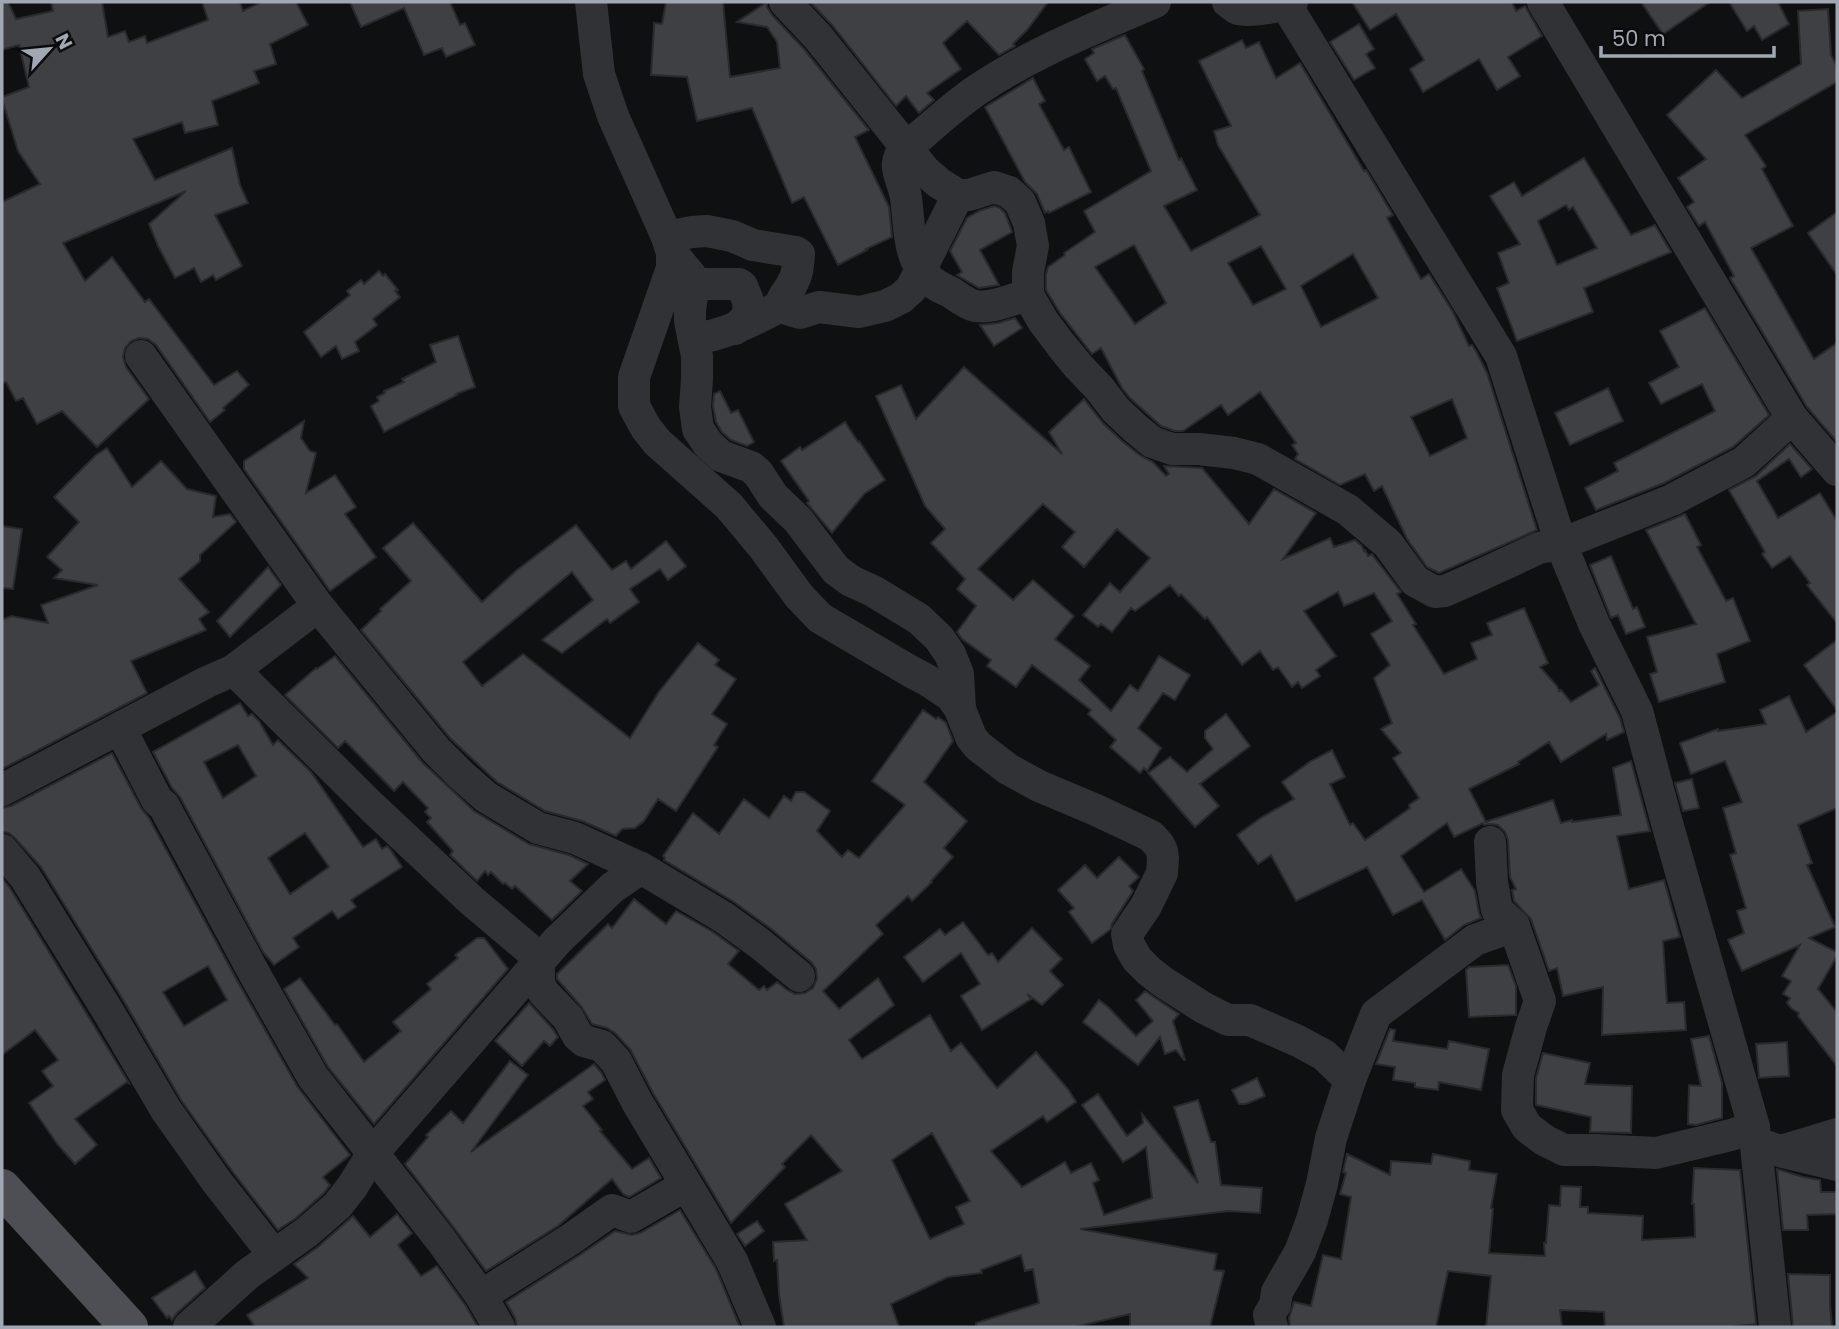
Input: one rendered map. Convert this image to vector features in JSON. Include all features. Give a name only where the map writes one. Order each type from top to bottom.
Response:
[{"type":"main road","points":[[2,1188],[129,1327]]},
{"type":"street","points":[[591,2],[599,74],[613,116],[683,262],[693,290],[690,321],[712,335]]},
{"type":"street","points":[[785,2],[818,37],[925,171],[939,183],[958,195],[969,195],[994,187],[1009,192],[1020,202],[1029,223],[1033,246],[1028,272],[1028,295],[1043,321],[1079,367],[1135,428],[1152,442],[1172,449],[1234,453],[1258,459],[1348,510],[1388,544],[1415,581],[1435,592],[1445,591],[1539,548],[1561,544],[1672,500],[1744,462],[1792,418]]},
{"type":"street","points":[[1028,295],[998,304],[974,306],[928,278],[921,269],[910,238],[906,198],[897,159],[906,148],[976,91],[1012,69],[1057,45],[1156,2]]},
{"type":"street","points":[[1228,2],[1239,9],[1264,9],[1289,4],[1501,356],[1561,544],[1594,624],[1637,711],[1667,823],[1764,1140],[1775,1327]]},
{"type":"street","points":[[1543,2],[1792,418],[1837,470]]},
{"type":"street","points":[[712,335],[780,307],[800,313],[819,307],[859,312],[885,306],[901,298],[911,289],[958,195]]},
{"type":"street","points":[[780,307],[797,273],[799,254],[753,245],[732,236],[707,231],[691,232],[683,262],[672,268],[634,377],[634,406],[646,428],[666,451],[729,506],[799,596],[820,618],[928,680],[951,696],[960,709]]},
{"type":"street","points":[[683,262],[742,286],[748,301],[749,315],[712,335],[697,368],[695,417],[698,429],[708,444],[721,456],[751,467],[758,473],[773,496],[797,520],[836,569],[851,581],[919,619],[939,638],[950,654],[958,674],[960,709],[966,727],[978,746],[1008,769],[1039,786],[1151,836],[1159,845],[1163,858],[1162,873],[1146,906],[1127,934],[1133,952],[1149,971],[1204,1008],[1228,1020],[1250,1020],[1325,1055],[1350,1080]]},
{"type":"street","points":[[141,356],[318,606],[436,750],[461,775],[486,797],[538,828],[575,838],[641,868],[723,918],[799,976]]},
{"type":"street","points":[[2,790],[234,670],[318,606]]},
{"type":"street","points":[[234,670],[382,817],[472,901],[529,949],[539,963],[539,984],[544,993],[568,1018],[578,1036],[584,1041],[602,1046],[616,1061],[637,1102],[732,1261],[760,1327]]},
{"type":"street","points":[[120,728],[157,800],[164,806],[313,1077],[441,1240],[481,1296],[499,1327]]},
{"type":"street","points":[[1490,842],[1492,882],[1497,909],[1514,926],[1540,1001],[1518,1075],[1517,1110],[1527,1127],[1564,1150],[1656,1153],[1731,1135],[1764,1140],[1837,1164]]},
{"type":"street","points":[[2,850],[24,877],[166,1110],[217,1182],[274,1255]]},
{"type":"street","points":[[189,1327],[248,1275],[337,1206],[373,1153],[557,941],[612,888],[641,868]]},
{"type":"street","points":[[1272,1327],[1269,1315],[1277,1292],[1300,1252],[1312,1220],[1331,1138],[1376,1014],[1475,940],[1514,926]]},
{"type":"street","points":[[1764,1140],[1837,1134]]},
{"type":"street","points":[[481,1296],[612,1210],[631,1217],[686,1185]]},
{"type":"building","points":[[2,2],[8,2],[16,19],[53,11],[51,2],[102,2],[108,37],[125,31],[129,42],[145,36],[147,43],[208,20],[202,2],[240,2],[243,11],[261,2],[296,2],[308,25],[270,44],[276,64],[254,71],[259,83],[212,101],[218,125],[185,133],[182,122],[133,139],[155,180],[232,148],[240,185],[248,203],[215,215],[242,266],[216,280],[213,275],[201,282],[194,268],[175,278],[149,224],[186,191],[63,243],[85,281],[112,257],[145,302],[149,299],[214,385],[237,371],[249,385],[210,422],[156,345],[148,339],[131,341],[125,348],[123,357],[126,367],[149,399],[97,447],[62,411],[37,424],[23,398],[16,401],[6,382],[2,383],[2,202],[40,184],[18,151],[2,99],[29,87],[19,45],[2,50]]},
{"type":"building","points":[[350,2],[450,2],[460,25],[465,23],[475,45],[446,57],[442,48],[424,55],[404,8],[361,27]]},
{"type":"building","points":[[666,2],[723,2],[730,77],[780,68],[777,42],[767,27],[737,22],[767,2],[772,15],[804,49],[869,130],[855,137],[889,207],[892,237],[838,265],[804,197],[792,203],[752,108],[697,121],[687,77],[651,75],[654,23],[662,24]]},
{"type":"building","points":[[810,2],[1048,2],[1013,44],[1015,46],[999,55],[967,21],[943,43],[961,69],[927,93],[934,100],[919,113],[906,96],[896,106],[832,25]]},
{"type":"building","points":[[1352,2],[1512,2],[1516,11],[1525,6],[1542,36],[1508,57],[1520,76],[1497,90],[1479,59],[1423,92],[1410,69],[1424,60],[1396,14],[1370,30]]},
{"type":"building","points":[[1641,2],[1710,2],[1663,34]]},
{"type":"building","points":[[1729,2],[1778,2],[1789,24],[1762,40],[1754,26],[1747,31]]},
{"type":"building","points":[[1828,9],[1831,55],[1837,66],[1837,82],[1745,135],[1766,166],[1762,169],[1793,226],[1751,248],[1814,359],[1837,343],[1837,442],[1807,407],[1730,278],[1734,276],[1705,222],[1699,226],[1687,207],[1694,202],[1678,178],[1706,159],[1667,115],[1716,70],[1742,98],[1801,64],[1798,11]]},
{"type":"building","points":[[1359,24],[1374,49],[1366,54],[1375,68],[1354,80],[1330,42]]},
{"type":"building","points":[[1125,35],[1144,69],[1142,71],[1179,160],[1181,158],[1197,190],[1164,206],[1191,251],[1260,215],[1218,145],[1214,131],[1231,126],[1199,61],[1242,40],[1246,48],[1259,42],[1276,78],[1300,63],[1393,215],[1387,218],[1421,279],[1429,274],[1453,312],[1469,346],[1472,345],[1477,353],[1487,373],[1537,530],[1439,573],[1427,567],[1407,539],[1382,486],[1374,491],[1365,474],[1340,485],[1295,459],[1298,454],[1292,445],[1296,443],[1260,392],[1228,415],[1221,405],[1183,431],[1161,426],[1130,398],[1101,348],[1092,354],[1046,290],[1048,267],[1095,232],[1084,211],[1151,171],[1116,88],[1113,89],[1105,76],[1097,81],[1085,59],[1094,53],[1092,49]],"holes":[[[1134,245],[1166,303],[1135,324],[1095,267]],[[1261,246],[1286,289],[1253,305],[1228,263]],[[1353,254],[1378,298],[1321,327],[1301,286]],[[1452,399],[1467,438],[1430,456],[1411,417]]]},
{"type":"building","points":[[1033,78],[1045,101],[1039,104],[1064,150],[1069,147],[1091,192],[1049,213],[1045,213],[1037,194],[1025,182],[985,107]]},
{"type":"building","points":[[1584,158],[1631,235],[1655,225],[1671,252],[1584,288],[1593,312],[1517,341],[1497,288],[1509,283],[1498,253],[1520,244],[1490,196],[1514,182],[1522,196]],"holes":[[[1566,205],[1569,210],[1573,207],[1597,248],[1557,265],[1538,221]]]},
{"type":"building","points":[[994,206],[1005,213],[1012,232],[980,250],[999,285],[979,288],[957,275],[962,272],[950,251],[967,218]]},
{"type":"building","points":[[1837,212],[1837,275],[1808,233]]},
{"type":"building","points":[[379,271],[383,276],[385,274],[398,290],[395,291],[400,297],[373,319],[377,325],[355,342],[359,351],[342,359],[336,346],[321,357],[304,332],[350,295],[347,291],[361,280],[364,284]]},
{"type":"building","points":[[1705,308],[1769,415],[1733,447],[1664,483],[1596,510],[1585,488],[1618,471],[1614,463],[1715,411],[1702,384],[1661,404],[1649,383],[1679,367],[1660,331]]},
{"type":"building","points":[[1015,318],[1022,328],[994,346],[980,325],[998,323]]},
{"type":"building","points":[[458,336],[475,387],[456,394],[384,432],[371,406],[379,401],[377,397],[404,382],[402,379],[436,362],[430,345]]},
{"type":"building","points":[[964,367],[1062,454],[1049,432],[1084,399],[1122,441],[1153,462],[1166,476],[1169,474],[1164,466],[1202,468],[1249,524],[1274,489],[1316,513],[1283,559],[1330,538],[1334,547],[1355,540],[1368,556],[1372,554],[1401,592],[1397,594],[1416,624],[1413,625],[1444,674],[1477,659],[1471,643],[1492,635],[1487,623],[1524,608],[1548,663],[1540,667],[1571,702],[1599,685],[1591,671],[1595,668],[1620,718],[1624,732],[1607,740],[1606,734],[1561,762],[1549,742],[1518,762],[1519,764],[1469,789],[1486,822],[1553,800],[1561,823],[1621,815],[1613,768],[1631,761],[1650,831],[1617,836],[1629,889],[1664,880],[1680,937],[1663,941],[1667,1003],[1684,1002],[1686,1030],[1602,1035],[1603,987],[1563,996],[1557,968],[1549,971],[1531,919],[1514,901],[1512,890],[1516,889],[1510,877],[1508,840],[1498,825],[1483,823],[1454,837],[1447,823],[1401,856],[1424,892],[1461,869],[1475,891],[1481,918],[1464,925],[1445,940],[1422,900],[1393,915],[1367,867],[1296,901],[1271,855],[1258,864],[1237,835],[1294,799],[1282,782],[1332,750],[1345,777],[1330,784],[1350,825],[1353,823],[1365,840],[1410,808],[1409,805],[1419,798],[1393,758],[1401,753],[1381,729],[1392,723],[1374,678],[1390,665],[1371,634],[1392,621],[1374,593],[1344,606],[1338,592],[1304,611],[1336,656],[1316,670],[1320,676],[1302,688],[1298,682],[1292,687],[1278,667],[1273,670],[1260,651],[1242,665],[1207,617],[1205,619],[1170,585],[1135,611],[1131,608],[1112,632],[1101,624],[1098,627],[1083,615],[1110,583],[1120,592],[1150,558],[1117,529],[1084,567],[1062,547],[1075,532],[1043,504],[978,569],[1013,600],[1033,580],[1074,616],[1055,639],[1090,666],[1079,680],[1111,711],[1130,685],[1138,691],[1159,656],[1190,675],[1175,700],[1163,693],[1138,728],[1161,748],[1147,771],[1144,768],[1140,773],[1110,747],[1116,740],[1088,714],[1091,710],[1032,665],[1016,687],[987,666],[991,660],[962,639],[957,632],[976,606],[957,589],[965,579],[931,543],[945,529],[925,506],[876,396],[901,385],[916,419]]},
{"type":"building","points":[[1608,388],[1623,421],[1570,445],[1555,413]]},
{"type":"building","points":[[720,391],[731,413],[738,410],[754,442],[747,446],[731,440],[722,432],[716,422],[713,406],[714,394]]},
{"type":"building","points":[[304,421],[301,438],[310,451],[316,453],[306,493],[335,475],[356,507],[345,514],[376,557],[330,591],[244,469],[244,461]]},
{"type":"building","points":[[845,422],[885,480],[864,494],[832,533],[807,503],[809,501],[781,461]]},
{"type":"building","points":[[1790,444],[1812,469],[1801,477],[1789,459],[1757,481],[1778,518],[1820,493],[1837,521],[1837,623],[1807,585],[1810,583],[1790,556],[1772,568],[1729,490],[1756,476]]},
{"type":"building","points":[[107,448],[132,487],[161,461],[187,489],[216,496],[213,517],[230,514],[236,522],[200,555],[200,561],[179,579],[209,612],[199,619],[206,630],[131,661],[147,693],[2,769],[2,620],[11,616],[48,623],[41,605],[98,585],[54,578],[62,570],[47,557],[79,522],[54,497],[96,455]]},
{"type":"building","points":[[1685,514],[1701,545],[1697,547],[1726,601],[1733,598],[1750,641],[1717,654],[1725,682],[1659,702],[1650,674],[1657,672],[1647,637],[1696,624],[1646,530]]},
{"type":"building","points":[[413,523],[482,602],[517,570],[576,525],[612,570],[626,561],[631,569],[666,541],[686,566],[668,580],[660,569],[630,589],[639,602],[610,623],[607,619],[562,653],[542,640],[593,600],[572,572],[463,662],[482,686],[523,654],[630,738],[658,693],[698,643],[719,660],[715,665],[736,679],[712,714],[727,724],[714,745],[718,747],[676,811],[658,799],[644,821],[635,828],[622,829],[616,836],[582,821],[545,811],[497,782],[450,738],[361,630],[411,581],[383,548]]},
{"type":"building","points":[[2,526],[22,529],[13,589],[2,588]]},
{"type":"building","points":[[1611,556],[1633,609],[1637,607],[1645,627],[1626,634],[1618,615],[1611,618],[1590,565]]},
{"type":"building","points":[[268,567],[281,585],[230,637],[217,621]]},
{"type":"building","points":[[1837,640],[1837,710],[1804,665]]},
{"type":"building","points":[[335,656],[422,762],[474,811],[529,844],[569,855],[588,864],[570,881],[582,891],[552,920],[515,886],[512,889],[503,884],[491,872],[488,875],[485,871],[477,881],[450,855],[453,851],[427,822],[431,818],[425,812],[428,808],[403,782],[394,791],[345,741],[338,748],[285,695],[316,668]]},
{"type":"building","points":[[1789,696],[1806,732],[1837,712],[1837,808],[1798,825],[1812,863],[1807,865],[1835,927],[1809,938],[1837,952],[1818,989],[1837,1012],[1837,1066],[1798,1016],[1799,1013],[1787,1003],[1790,998],[1783,994],[1791,981],[1782,976],[1800,945],[1742,971],[1728,940],[1744,933],[1737,911],[1746,908],[1730,855],[1736,853],[1723,808],[1742,802],[1725,761],[1691,774],[1680,743],[1718,729],[1766,724],[1760,710]]},
{"type":"building","points":[[240,703],[248,716],[252,714],[259,721],[273,745],[278,740],[311,772],[363,847],[376,839],[382,849],[387,846],[390,849],[402,867],[351,900],[356,907],[338,919],[332,911],[293,938],[299,947],[274,965],[263,952],[153,752]],"holes":[[[238,745],[256,776],[223,798],[204,762]],[[305,833],[329,867],[290,894],[268,858]]]},
{"type":"building","points":[[923,710],[946,723],[953,741],[924,782],[967,821],[944,848],[953,857],[932,882],[912,901],[908,896],[876,925],[883,934],[823,991],[839,1009],[878,978],[894,1005],[849,1040],[862,1059],[930,1015],[951,1051],[961,1043],[997,1088],[1036,1052],[1076,1102],[1047,1122],[1043,1116],[991,1151],[1022,1187],[1065,1162],[1071,1173],[1091,1163],[1099,1180],[1093,1183],[1104,1215],[1152,1198],[1146,1147],[1123,1162],[1082,1105],[1098,1094],[1127,1136],[1143,1123],[1142,1114],[1198,1183],[1174,1107],[1198,1100],[1211,1142],[1215,1142],[1221,1185],[1262,1188],[1260,1213],[1228,1211],[1080,1229],[1217,1254],[1214,1270],[1224,1271],[1210,1327],[1130,1327],[1130,1314],[1075,1327],[976,1327],[976,1323],[1039,1303],[1033,1269],[1025,1271],[1021,1255],[981,1270],[982,1273],[948,1277],[891,1304],[899,1327],[784,1327],[773,1242],[807,1240],[785,1204],[842,1171],[811,1135],[782,1164],[785,1167],[731,1223],[653,1093],[630,1049],[615,1033],[592,1024],[581,1006],[557,979],[557,974],[608,924],[612,928],[634,899],[666,924],[676,911],[713,932],[739,951],[728,964],[759,990],[764,986],[767,990],[777,982],[795,994],[805,993],[813,988],[817,978],[816,969],[811,962],[734,902],[664,860],[663,856],[693,813],[719,834],[744,799],[769,818],[784,796],[791,801],[796,792],[804,792],[830,811],[817,831],[842,857],[848,850],[859,858],[905,805],[872,781]],"holes":[[[932,1133],[970,1201],[956,1207],[964,1224],[930,1239],[892,1160]]]},
{"type":"building","points":[[1226,714],[1250,746],[1200,784],[1219,806],[1195,827],[1148,773],[1170,757],[1187,772],[1213,749],[1205,738],[1205,731]]},
{"type":"building","points":[[112,753],[297,1086],[350,1155],[323,1177],[330,1185],[324,1193],[278,1230],[181,1100],[41,867],[15,838],[2,832],[2,808],[11,806]],"holes":[[[208,966],[227,1000],[184,1026],[163,992]]]},
{"type":"building","points":[[1692,779],[1699,808],[1683,811],[1675,783]]},
{"type":"building","points":[[1119,857],[1139,877],[1129,886],[1133,891],[1111,929],[1092,943],[1069,912],[1074,908],[1058,890],[1085,865],[1097,878]]},
{"type":"building","points":[[2,878],[129,1083],[75,1119],[97,1145],[75,1164],[58,1145],[29,1103],[53,1086],[42,1071],[58,1060],[35,1030],[2,1055]]},
{"type":"building","points":[[963,922],[988,955],[992,953],[998,962],[1032,928],[1062,959],[1050,971],[1063,985],[1042,1005],[1027,994],[1031,999],[982,1030],[961,996],[980,984],[961,953],[923,982],[904,957],[940,929],[945,935]]},
{"type":"building","points":[[477,938],[484,938],[508,969],[374,1124],[328,1067],[284,989],[300,978],[364,1062],[401,1031],[393,1022],[431,989],[427,984],[458,958],[455,955]]},
{"type":"building","points":[[1508,965],[1516,986],[1516,1015],[1469,1017],[1466,970],[1469,967]]},
{"type":"building","points":[[1145,991],[1179,1014],[1173,1021],[1185,1060],[1176,1050],[1165,1054],[1160,1037],[1138,1065],[1083,1022],[1099,1000],[1136,1036],[1153,1021],[1136,1000]]},
{"type":"building","points":[[529,1003],[558,1037],[550,1046],[544,1041],[522,1066],[495,1041]]},
{"type":"building","points":[[1390,1029],[1395,1030],[1393,1041],[1447,1049],[1449,1041],[1489,1049],[1481,1090],[1439,1082],[1438,1090],[1393,1080],[1395,1067],[1376,1064]]},
{"type":"building","points":[[1709,1036],[1722,1083],[1722,1118],[1696,1125],[1688,1124],[1689,1085],[1701,1086],[1691,1039]]},
{"type":"building","points":[[1787,1042],[1789,1076],[1759,1078],[1756,1044]]},
{"type":"building","points":[[1543,1053],[1590,1063],[1585,1084],[1632,1086],[1631,1133],[1590,1132],[1591,1117],[1536,1105],[1536,1078]]},
{"type":"building","points":[[510,1061],[528,1075],[471,1152],[594,1064],[605,1080],[588,1092],[593,1099],[583,1106],[632,1169],[649,1158],[661,1178],[629,1197],[623,1194],[612,1179],[558,1226],[486,1271],[405,1164],[428,1137],[426,1135],[451,1111],[463,1123]]},
{"type":"building","points":[[1257,1078],[1265,1096],[1239,1104],[1232,1090]]},
{"type":"building","points":[[1347,1154],[1390,1175],[1391,1161],[1431,1164],[1433,1154],[1470,1161],[1469,1170],[1497,1174],[1491,1208],[1489,1253],[1545,1256],[1549,1205],[1560,1206],[1561,1186],[1581,1187],[1580,1207],[1588,1207],[1588,1213],[1643,1216],[1642,1240],[1695,1237],[1692,1204],[1694,1168],[1740,1170],[1756,1324],[1728,1327],[1605,1327],[1604,1312],[1560,1310],[1562,1327],[1486,1327],[1491,1276],[1448,1271],[1436,1327],[1290,1327],[1289,1318],[1294,1302],[1311,1306],[1323,1255],[1341,1259],[1351,1197],[1340,1194],[1346,1173],[1343,1172]]},
{"type":"building","points":[[1777,1169],[1820,1180],[1821,1192],[1837,1192],[1837,1214],[1807,1215],[1808,1230],[1783,1230]]},
{"type":"building","points":[[680,1210],[716,1269],[740,1327],[517,1327],[506,1302],[615,1231],[632,1235],[640,1233]]},
{"type":"building","points":[[397,1214],[412,1233],[398,1245],[421,1276],[437,1266],[478,1327],[255,1327],[247,1315],[308,1278],[294,1264],[353,1216],[370,1237]]},
{"type":"building","points":[[757,1221],[764,1231],[745,1246],[737,1234]]},
{"type":"building","points":[[195,1271],[205,1288],[172,1320],[169,1316],[167,1318],[152,1298]]},
{"type":"building","points":[[1788,1274],[1830,1275],[1832,1327],[1793,1327]]}]
